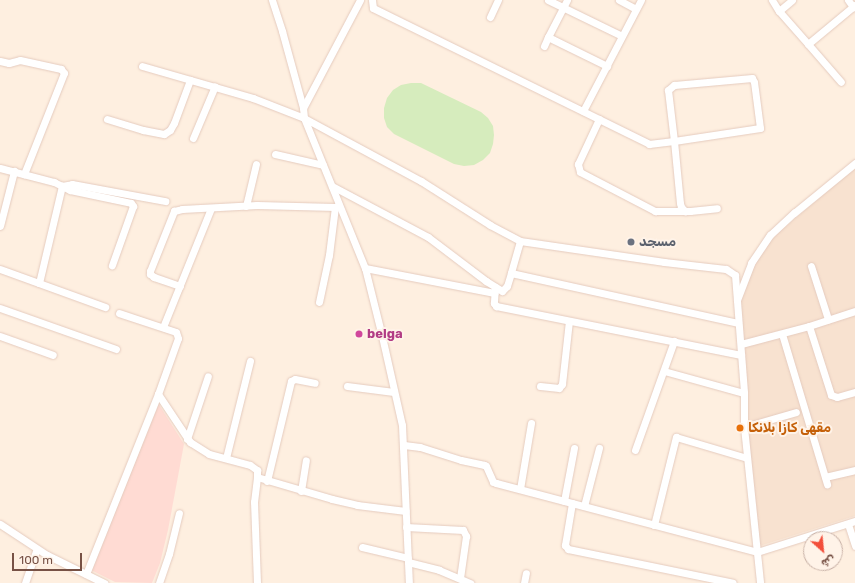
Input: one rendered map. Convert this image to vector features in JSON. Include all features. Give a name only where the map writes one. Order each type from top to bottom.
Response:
[{"type":"street","points":[[272,0],[303,108],[304,118],[332,186],[337,206],[365,268],[402,425],[409,583]]},
{"type":"street","points":[[303,108],[360,0]]},
{"type":"street","points":[[372,0],[373,8],[649,144],[674,141],[760,128],[754,82],[752,78],[670,87],[668,90],[674,141],[680,203],[681,208],[685,211]]},
{"type":"street","points":[[490,17],[498,0]]},
{"type":"street","points":[[548,0],[622,36]]},
{"type":"street","points":[[544,46],[567,0]]},
{"type":"street","points":[[618,0],[636,9]]},
{"type":"street","points":[[583,111],[641,0]]},
{"type":"street","points":[[772,0],[779,11],[841,82]]},
{"type":"street","points":[[779,11],[792,0]]},
{"type":"street","points":[[808,44],[854,6],[848,0]]},
{"type":"street","points":[[548,37],[607,66]]},
{"type":"street","points":[[0,61],[9,63],[20,60],[61,70],[64,73],[24,174]]},
{"type":"street","points":[[142,66],[254,98],[304,118],[421,182],[490,225],[520,241],[664,262],[726,269],[735,275],[736,304],[741,344],[744,393],[744,427],[760,583]]},
{"type":"street","points":[[107,119],[143,130],[164,134],[170,130],[174,123],[190,80]]},
{"type":"street","points":[[193,138],[215,86]]},
{"type":"street","points":[[599,119],[578,164],[580,172],[655,211],[685,211],[717,208]]},
{"type":"street","points":[[275,154],[323,165]]},
{"type":"street","points":[[246,206],[256,164]]},
{"type":"street","points":[[736,304],[751,263],[770,235],[794,213],[855,166]]},
{"type":"street","points":[[0,168],[24,174],[70,190],[131,203],[133,206],[112,264]]},
{"type":"street","points":[[0,226],[2,209],[14,171]]},
{"type":"street","points":[[62,186],[72,184],[165,200]]},
{"type":"street","points":[[39,283],[62,186]]},
{"type":"street","points":[[332,186],[428,237],[495,290]]},
{"type":"street","points":[[180,286],[154,277],[150,271],[172,213],[176,210],[246,206],[337,206]]},
{"type":"street","points":[[319,302],[337,206]]},
{"type":"street","points":[[163,327],[211,208]]},
{"type":"street","points":[[365,268],[502,291],[506,289],[512,273],[520,241]]},
{"type":"street","points":[[811,266],[828,319]]},
{"type":"street","points":[[0,269],[105,307]]},
{"type":"street","points":[[512,273],[738,323]]},
{"type":"street","points":[[495,290],[494,303],[496,306],[741,355]]},
{"type":"street","points":[[0,308],[116,349]]},
{"type":"street","points":[[741,344],[782,334],[855,311]]},
{"type":"street","points":[[86,574],[158,394],[178,338],[176,332],[119,313]]},
{"type":"street","points":[[540,386],[559,388],[562,384],[569,321]]},
{"type":"street","points":[[809,326],[831,395],[837,397],[855,392]]},
{"type":"street","points":[[782,334],[826,481],[855,470]]},
{"type":"street","points":[[0,336],[53,355]]},
{"type":"street","points":[[635,450],[674,341]]},
{"type":"street","points":[[226,458],[250,360]]},
{"type":"street","points":[[664,371],[744,393]]},
{"type":"street","points":[[188,439],[208,376]]},
{"type":"street","points":[[267,481],[291,381],[295,378],[316,383]]},
{"type":"street","points":[[347,386],[394,392]]},
{"type":"street","points":[[158,394],[188,439],[199,449],[254,467],[257,470],[254,502],[257,583]]},
{"type":"street","points":[[744,427],[796,412]]},
{"type":"street","points":[[520,489],[531,422]]},
{"type":"street","points":[[654,525],[676,437],[747,458]]},
{"type":"street","points":[[404,445],[420,447],[461,460],[484,465],[487,468],[493,482],[757,552],[852,523],[855,546]]},
{"type":"street","points":[[564,501],[574,448]]},
{"type":"street","points":[[584,506],[599,448]]},
{"type":"street","points":[[301,491],[306,460]]},
{"type":"street","points":[[257,477],[301,491],[358,505],[406,510]]},
{"type":"street","points":[[572,503],[565,545],[568,549],[733,583]]},
{"type":"street","points":[[159,583],[169,554],[179,513]]},
{"type":"street","points":[[0,524],[37,550],[62,564],[104,583]]},
{"type":"street","points":[[406,527],[463,530],[466,536],[460,578]]},
{"type":"street","points":[[362,547],[439,570],[470,583]]},
{"type":"street","points":[[25,583],[37,550]]},
{"type":"street","points":[[524,583],[526,573]]},
{"type":"shaded area","points":[[855,168],[855,516],[808,531],[803,531],[803,532],[760,546],[747,424],[739,303],[750,274],[762,252],[772,238]]},
{"type":"shaded area","points":[[158,403],[184,444],[168,530],[160,563],[152,583],[115,582],[91,570]]},
{"type":"green space","points":[[421,83],[481,112],[488,118],[493,126],[494,135],[490,153],[483,160],[474,165],[464,166],[454,164],[394,134],[387,127],[384,118],[384,108],[387,98],[393,90],[401,85]]},
{"type":"place","name":"مسجد","points":[[631,242]]},
{"type":"place","name":"belga","points":[[359,334]]},
{"type":"place","name":"مقهى كازا بلانكا","points":[[740,428]]}]
